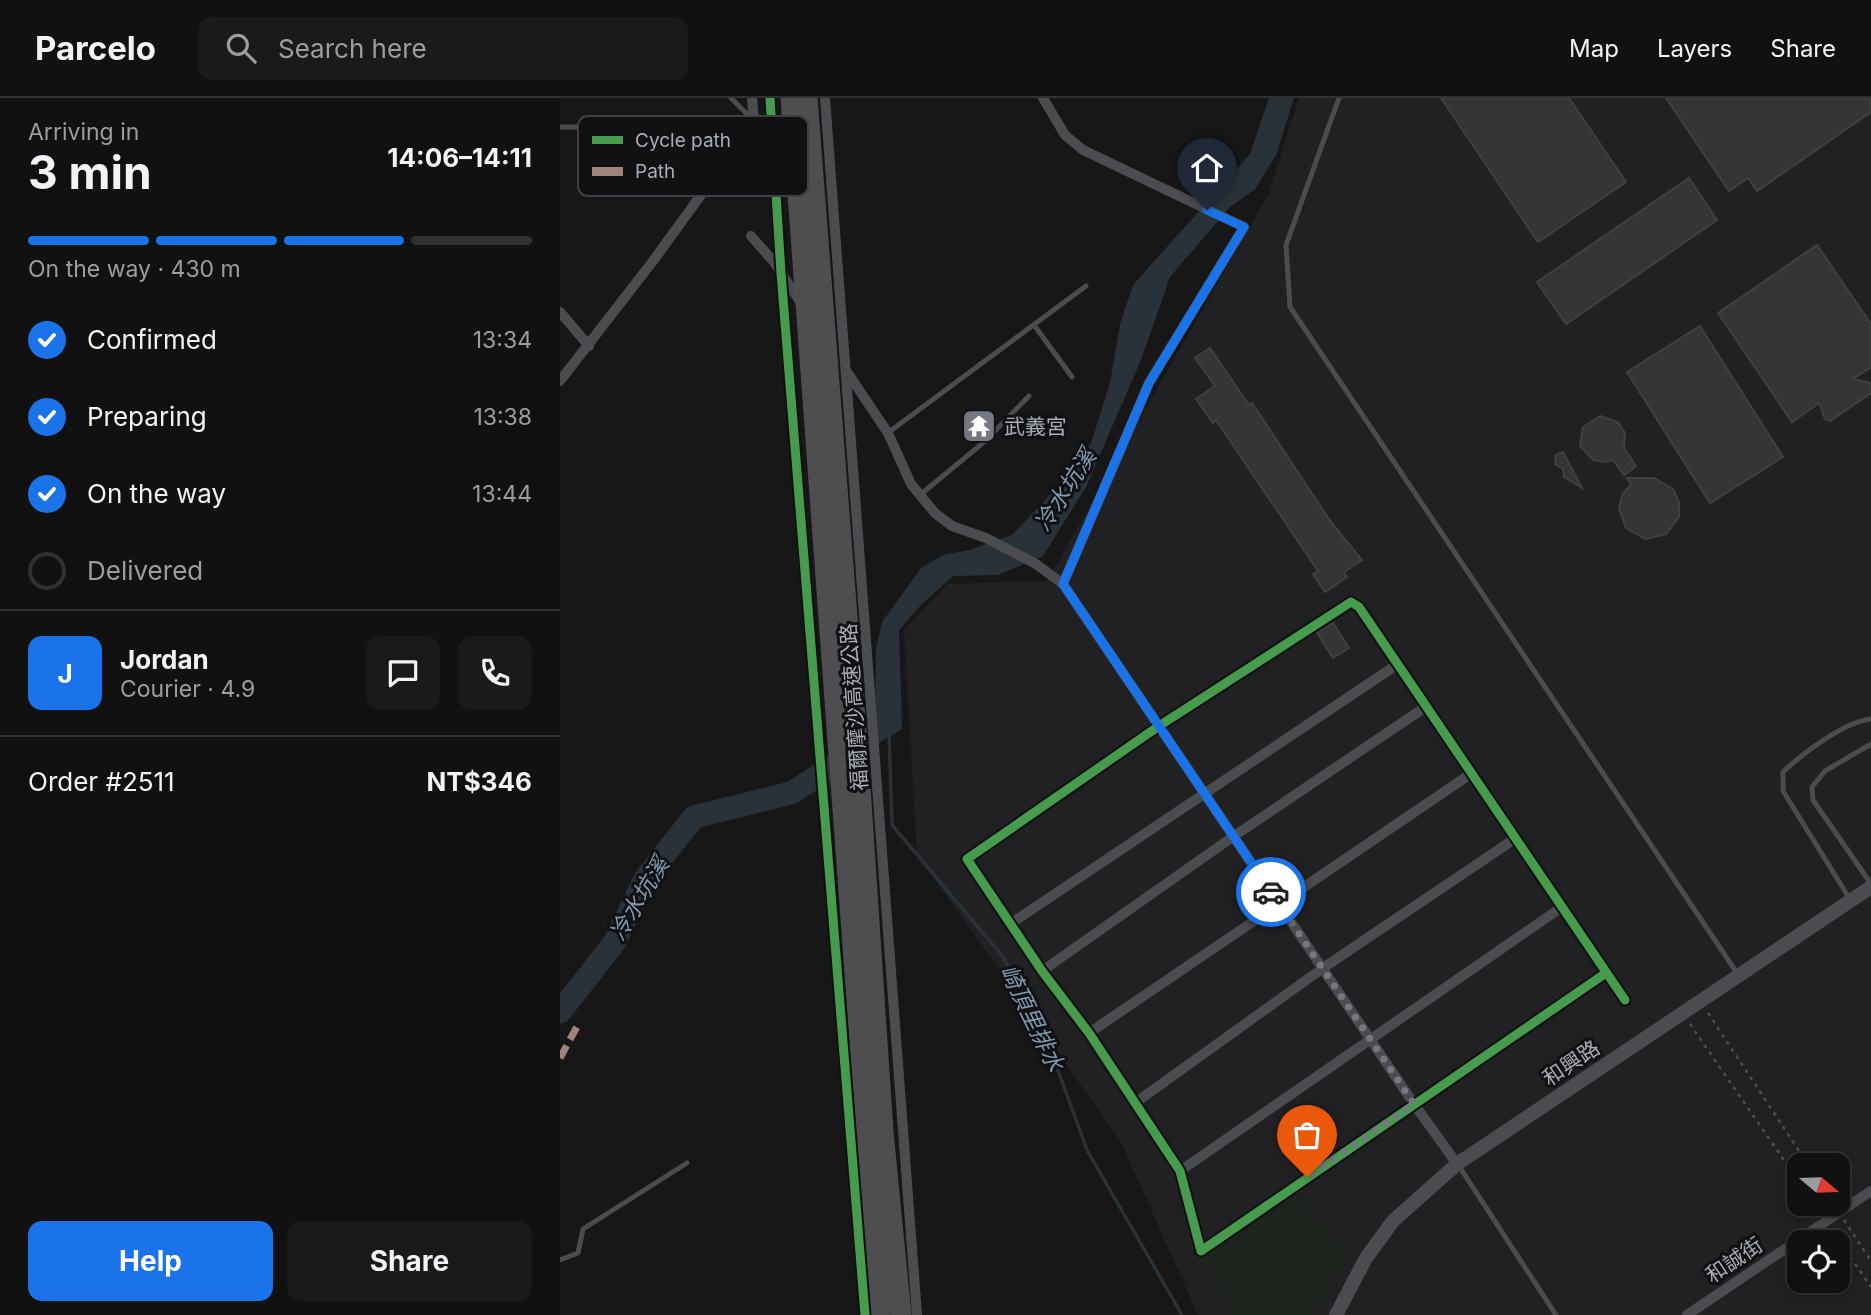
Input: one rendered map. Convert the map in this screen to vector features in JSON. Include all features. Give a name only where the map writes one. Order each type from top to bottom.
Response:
[{"type":"highway","name":"福爾摩沙高速公路","points":[[791,98],[792,116]]},
{"type":"highway","name":"福爾摩沙高速公路","points":[[807,98],[859,773],[883,1132],[901,1315]]},
{"type":"highway","name":"福爾摩沙高速公路","points":[[798,196],[880,1315]]},
{"type":"street","points":[[752,98],[754,116]]},
{"type":"street","points":[[770,98],[771,116]]},
{"type":"street","points":[[825,98],[917,1315]]},
{"type":"street","points":[[1043,98],[1065,135],[1083,150],[1244,227],[1149,383],[1063,584]]},
{"type":"street","points":[[798,116],[826,112]]},
{"type":"street","points":[[560,382],[699,196]]},
{"type":"street","points":[[776,196],[865,1315]]},
{"type":"street","points":[[751,236],[781,273],[888,433],[911,484],[934,513],[952,526],[986,538],[1036,564],[1063,584],[1414,1104],[1458,1164]]},
{"type":"street","points":[[560,312],[589,346]]},
{"type":"street","points":[[793,425],[849,418]]},
{"type":"street","points":[[1606,973],[1200,1251],[1180,1171],[1089,1033],[1042,971],[967,859],[1159,726],[1351,602],[1359,607],[1625,1000]]},
{"type":"street","points":[[1010,923],[1398,664]]},
{"type":"street","points":[[815,701],[870,693]]},
{"type":"street","points":[[1042,971],[1234,836],[1427,706]]},
{"type":"street","points":[[1089,1033],[1472,773]]},
{"type":"street","points":[[1135,1103],[1323,968],[1516,838]]},
{"type":"street","name":"和興路","points":[[1336,1315],[1366,1258],[1392,1221],[1458,1164],[1871,886]]},
{"type":"street","points":[[1180,1171],[1562,907]]},
{"type":"street","points":[[837,966],[890,958]]},
{"type":"street","name":"和誠街","points":[[1687,1315],[1871,1191]]},
{"type":"lane","points":[[731,98],[748,116]]},
{"type":"lane","points":[[1339,98],[1286,245],[1290,307],[1739,975]]},
{"type":"lane","points":[[560,127],[578,127]]},
{"type":"lane","points":[[888,433],[1086,286]]},
{"type":"lane","points":[[1034,325],[1072,377]]},
{"type":"lane","points":[[920,495],[984,442],[1029,396]]},
{"type":"lane","points":[[1851,901],[1783,791],[1783,772],[1795,760],[1851,724],[1871,719]]},
{"type":"lane","points":[[1871,744],[1825,771],[1812,787],[1814,800],[1871,886]]},
{"type":"lane","points":[[560,1260],[578,1253],[583,1229],[687,1163]]},
{"type":"lane","points":[[1458,1164],[1556,1315]]},
{"type":"path","points":[[1707,1013],[1800,1153]]},
{"type":"path","points":[[1690,1024],[1787,1165]]},
{"type":"path","points":[[1844,1220],[1871,1261]]},
{"type":"path","points":[[1831,1228],[1871,1287]]},
{"type":"shaded area","points":[[1299,98],[1871,98],[1871,1315],[1198,1315],[1121,1142],[917,854],[904,630],[947,584],[1047,581],[1268,195]]},
{"type":"shaded area","points":[[1300,1196],[1349,1258],[1309,1315],[1235,1315],[1200,1257]]},
{"type":"water","points":[[1269,98],[1294,98],[1276,155],[1255,189],[1229,208],[1170,277],[1141,360],[1086,487],[1043,556],[998,575],[953,576],[919,607],[899,630],[902,729],[878,743],[875,726],[876,649],[882,622],[921,568],[943,555],[969,550],[1012,535],[1066,478],[1091,443],[1110,383],[1120,324],[1133,285],[1250,154]]},
{"type":"building","points":[[1441,98],[1569,98],[1626,182],[1538,242]]},
{"type":"building","points":[[1666,98],[1871,98],[1871,112],[1757,191],[1748,178],[1729,191]]},
{"type":"building","points":[[1689,178],[1717,220],[1566,324],[1537,282]]},
{"type":"building","points":[[1817,245],[1871,324],[1871,367],[1853,379],[1871,383],[1871,393],[1830,421],[1825,419],[1819,403],[1792,422],[1718,313]]},
{"type":"building","points":[[1700,326],[1783,457],[1710,503],[1627,372]]},
{"type":"building","points":[[1210,348],[1249,405],[1252,403],[1331,522],[1362,560],[1344,572],[1347,577],[1325,592],[1313,574],[1318,571],[1216,420],[1213,423],[1196,399],[1215,386],[1195,358]]},
{"type":"building","points":[[1600,416],[1618,422],[1625,433],[1624,448],[1636,466],[1624,475],[1613,460],[1593,460],[1580,446],[1583,427]]},
{"type":"building","points":[[1563,452],[1582,488],[1564,477],[1563,469],[1555,464],[1556,455]]},
{"type":"building","points":[[1627,478],[1654,478],[1673,489],[1679,502],[1679,517],[1666,534],[1645,539],[1626,528],[1619,508],[1622,495],[1631,484]]},
{"type":"building","points":[[1333,623],[1349,648],[1333,658],[1317,633]]},
{"type":"waterway","name":"崎頂里排水","points":[[889,732],[892,825],[1004,958],[1059,1073],[1087,1150],[1182,1315]]},
{"type":"waterway","name":"冷水坑溪","points":[[560,1012],[614,943],[645,879],[694,817],[791,793],[855,753]]},
{"type":"marked path","points":[[560,1058],[579,1023]]},
{"type":"cycle path","points":[[770,98],[771,116]]},
{"type":"cycle path","points":[[776,196],[865,1315]]},
{"type":"cycle path","points":[[1606,973],[1201,1251],[1180,1171],[1089,1033],[1042,971],[967,859],[1159,726],[1351,602],[1359,607],[1625,1000]]},
{"type":"way so far","points":[[1271,892],[1414,1104],[1307,1177]]},
{"type":"place","name":"武義宮","points":[[979,426]]},
{"type":"route","points":[[1207,210],[1244,227],[1149,383],[1063,584],[1271,892]]}]
